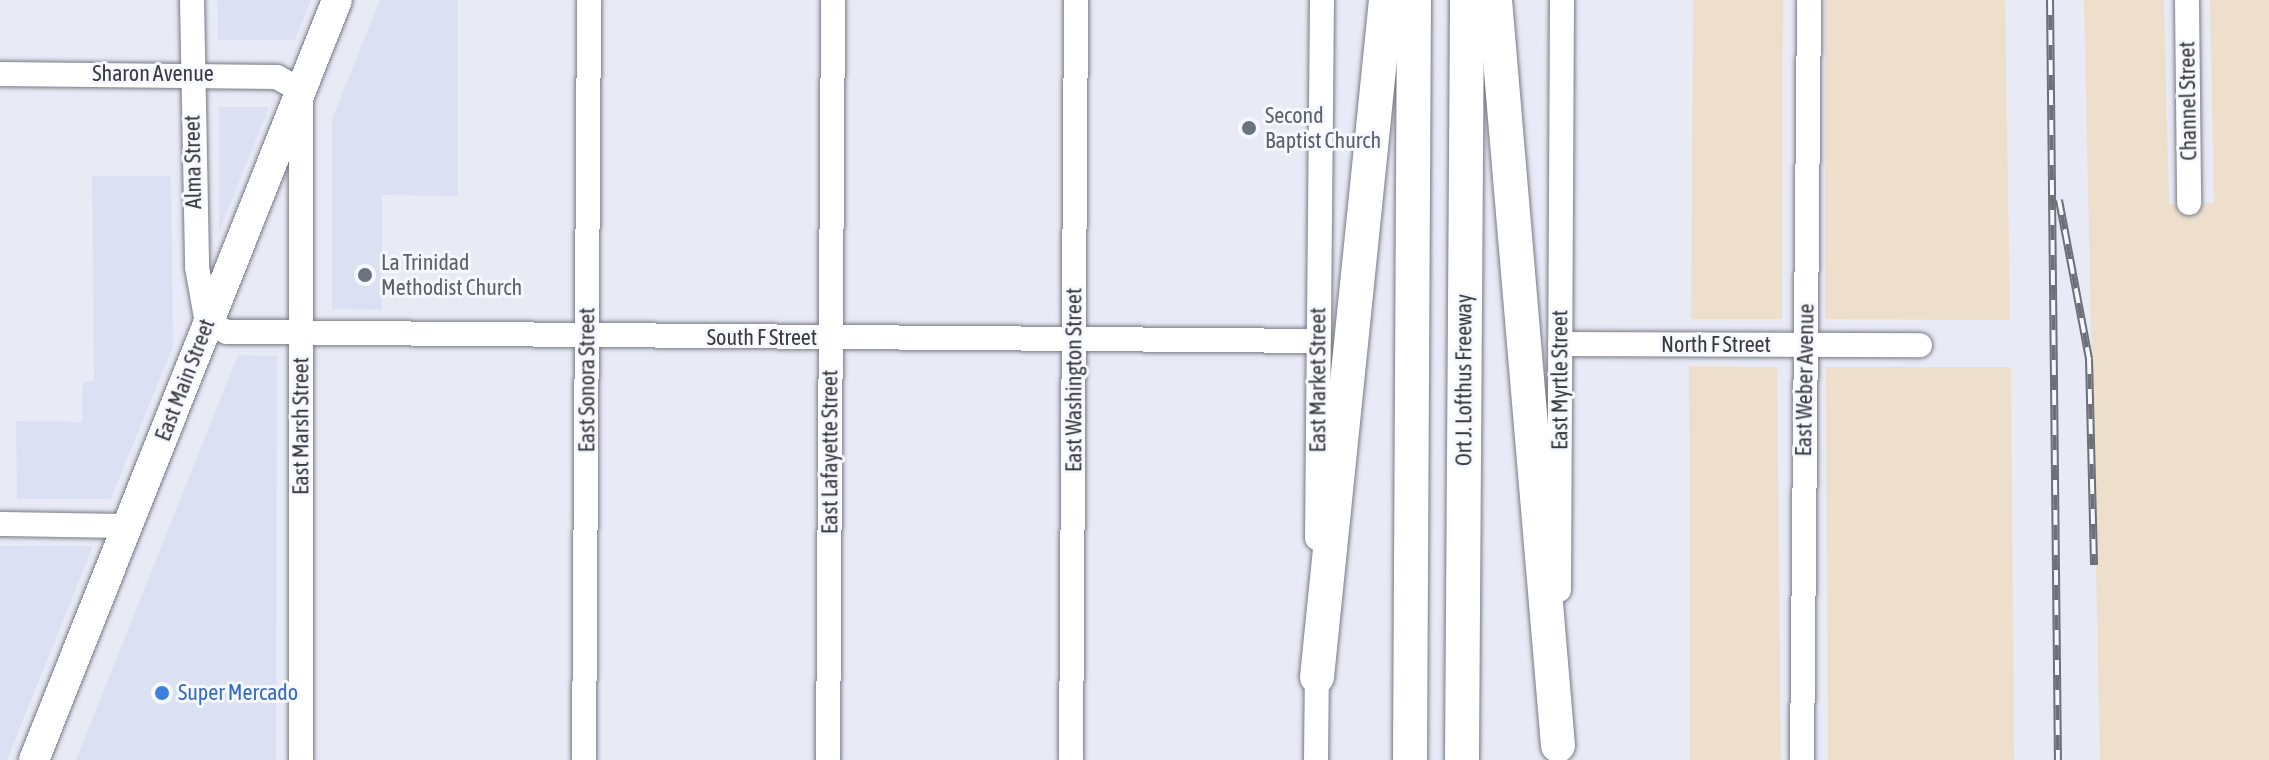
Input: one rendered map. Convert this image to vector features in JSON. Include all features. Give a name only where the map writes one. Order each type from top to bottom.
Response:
[{"type":"highway","points":[[1317,677],[1386,0]]},
{"type":"highway","points":[[1410,760],[1414,0]]},
{"type":"highway","name":"Ort J. Lofthus Freeway","points":[[1462,760],[1467,0]]},
{"type":"highway","points":[[1495,0],[1558,752]]},
{"type":"main road","name":"East Main Street","points":[[34,760],[337,0]]},
{"type":"street","name":"Alma Street","points":[[192,0],[193,202],[207,323]]},
{"type":"street","name":"East Sonora Street","points":[[584,760],[589,0]]},
{"type":"street","name":"East Lafayette Street","points":[[828,760],[833,0]]},
{"type":"street","name":"East Washington Street","points":[[1071,760],[1076,0]]},
{"type":"street","name":"East Market Street","points":[[1316,760],[1322,0]]},
{"type":"street","name":"East Myrtle Street","points":[[1558,752],[1562,0]]},
{"type":"street","name":"East Weber Avenue","points":[[1802,760],[1809,0]]},
{"type":"street","name":"Channel Street","points":[[2187,0],[2189,203]]},
{"type":"street","name":"Sharon Avenue","points":[[0,74],[277,77],[301,91]]},
{"type":"street","name":"East Marsh Street","points":[[301,91],[301,760]]},
{"type":"street","name":"South F Street","points":[[207,323],[242,334],[301,335],[1318,341]]},
{"type":"street","name":"North F Street","points":[[1560,344],[1920,345]]},
{"type":"street","points":[[0,524],[127,526]]},
{"type":"shaded area","points":[[217,0],[311,0],[295,40],[218,40]]},
{"type":"shaded area","points":[[380,0],[458,0],[458,196],[382,195],[382,310],[332,309],[332,119]]},
{"type":"shaded area","points":[[1693,0],[1783,0],[1782,319],[1691,319]]},
{"type":"shaded area","points":[[1825,0],[2005,0],[2010,320],[1825,319]]},
{"type":"shaded area","points":[[2084,0],[2164,0],[2169,204],[2214,203],[2210,0],[2269,0],[2269,760],[2100,760]]},
{"type":"shaded area","points":[[219,107],[269,107],[219,232]]},
{"type":"shaded area","points":[[92,176],[171,176],[173,346],[111,499],[17,499],[16,421],[82,422],[83,382],[94,381]]},
{"type":"shaded area","points":[[238,355],[277,356],[276,760],[76,760]]},
{"type":"shaded area","points":[[1689,366],[1777,367],[1781,760],[1690,760]]},
{"type":"shaded area","points":[[1826,367],[2011,367],[2014,760],[1828,760]]},
{"type":"shaded area","points":[[0,546],[93,546],[7,760],[0,760]]},
{"type":"railway","points":[[2050,0],[2058,760]]},
{"type":"railway","points":[[2059,200],[2089,359],[2094,565]]},
{"type":"place","name":"Second Baptist Church","points":[[1249,128]]},
{"type":"place","name":"La Trinidad Methodist Church","points":[[365,275]]},
{"type":"place","name":"Super Mercado","points":[[162,693]]}]
